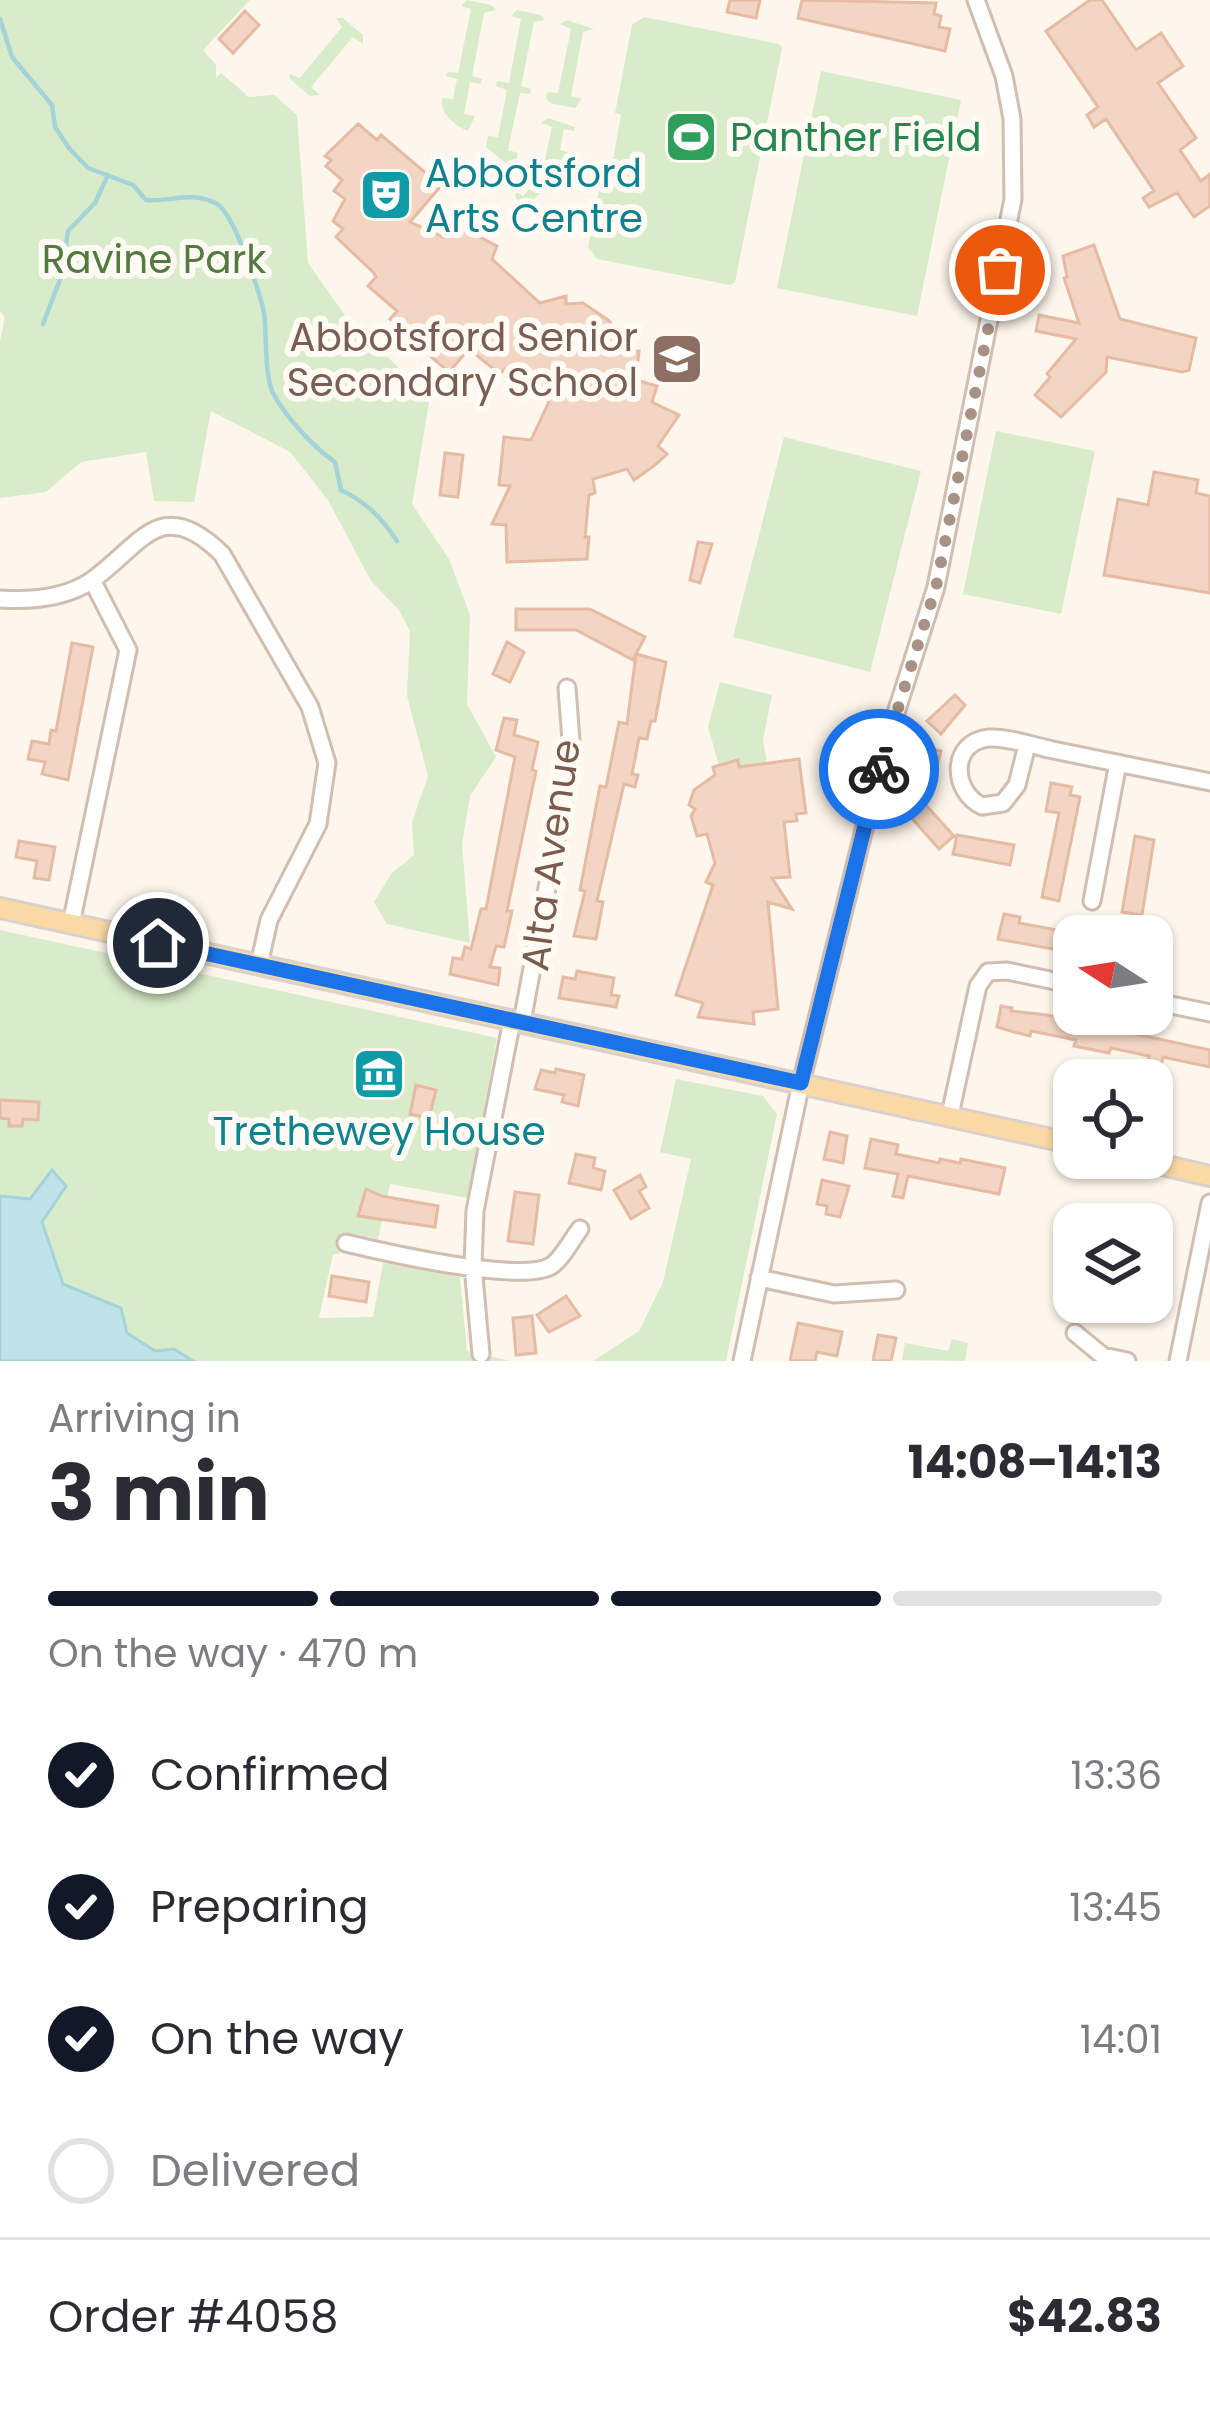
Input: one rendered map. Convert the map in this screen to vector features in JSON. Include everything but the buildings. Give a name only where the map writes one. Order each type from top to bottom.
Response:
[{"type":"main road","points":[[0,908],[1053,1139]]},
{"type":"main road","points":[[1173,1167],[1210,1176]]},
{"type":"street","points":[[742,1361],[801,1083],[882,757],[936,587],[1013,199],[1012,119],[1004,76],[976,0]]},
{"type":"street","points":[[0,598],[38,599],[92,580],[153,529],[167,525],[204,536],[233,571],[310,707],[327,764],[319,824],[269,920],[259,964]]},
{"type":"street","points":[[71,924],[128,650],[92,580]]},
{"type":"street","name":"Alta Avenue","points":[[481,1354],[473,1266],[475,1211],[572,754],[567,688]]},
{"type":"street","points":[[1028,745],[1017,785],[1003,803],[982,806],[965,795],[958,776],[960,762],[971,746],[989,738],[1028,745],[1210,782]]},
{"type":"street","points":[[1092,901],[1118,763]]},
{"type":"street","points":[[950,1115],[978,986],[988,972],[1007,970],[1053,980]]},
{"type":"street","points":[[1173,1005],[1210,1013]]},
{"type":"street","points":[[1178,1361],[1210,1203]]},
{"type":"street","points":[[346,1244],[523,1273],[551,1266],[580,1228]]},
{"type":"street","points":[[759,1277],[834,1294],[896,1290]]},
{"type":"street","points":[[1075,1333],[1103,1356],[1127,1361]]},
{"type":"green space","name":"Ravine Park","points":[[0,0],[250,0],[203,50],[216,65],[216,78],[221,73],[249,97],[274,95],[297,115],[308,263],[349,321],[430,397],[412,504],[449,559],[470,615],[467,704],[496,757],[470,796],[462,844],[470,943],[387,924],[374,902],[391,874],[414,855],[412,822],[428,776],[407,696],[410,631],[399,610],[371,581],[328,500],[290,452],[211,411],[194,502],[154,501],[146,452],[81,462],[46,492],[0,498],[0,341],[5,317],[0,311]]},
{"type":"green space","points":[[467,0],[496,10],[484,13],[472,76],[482,79],[481,84],[470,82],[464,114],[475,116],[468,131],[449,118],[442,104],[442,98],[453,99],[457,79],[446,76],[458,73],[471,9],[461,6]]},
{"type":"green space","points":[[517,10],[545,20],[534,22],[521,86],[531,89],[530,94],[520,93],[508,150],[518,153],[509,166],[486,147],[488,136],[498,137],[507,90],[496,86],[497,81],[509,83],[521,19],[511,16]]},
{"type":"green space","name":"Panther Field","points":[[644,17],[782,48],[735,282],[730,285],[597,259],[588,247],[605,159],[613,160],[621,115],[615,113],[632,25]]},
{"type":"green space","points":[[336,18],[343,18],[363,35],[363,44],[353,37],[311,87],[320,95],[310,96],[289,74],[300,78],[342,27]]},
{"type":"green space","points":[[567,20],[594,29],[583,32],[571,96],[582,99],[575,108],[546,98],[547,92],[558,93],[571,29],[560,24]]},
{"type":"green space","points":[[821,71],[961,100],[917,316],[777,288]]},
{"type":"green space","points":[[548,118],[575,127],[574,131],[564,129],[560,150],[571,153],[569,162],[522,212],[515,195],[523,196],[540,177],[532,168],[533,162],[544,164],[552,127],[541,123]]},
{"type":"green space","points":[[996,431],[1095,451],[1061,614],[963,594]]},
{"type":"green space","points":[[784,437],[921,471],[870,672],[733,637]]},
{"type":"green space","points":[[720,682],[772,695],[763,740],[767,763],[720,769],[708,727]]},
{"type":"green space","points":[[0,930],[497,1038],[468,1198],[390,1184],[378,1239],[345,1232],[339,1254],[333,1254],[319,1318],[373,1317],[383,1263],[460,1277],[467,1351],[511,1361],[0,1361]]},
{"type":"green space","points":[[676,1079],[763,1096],[777,1114],[726,1361],[593,1361],[639,1331],[663,1282],[691,1159],[660,1152]]},
{"type":"green space","points":[[952,1339],[968,1343],[965,1361],[902,1360],[905,1343],[948,1351]]},
{"type":"water","points":[[52,1170],[66,1186],[42,1222],[63,1284],[121,1308],[127,1333],[155,1351],[174,1349],[193,1361],[0,1361],[0,1196],[30,1199]]},
{"type":"waterway","points":[[0,19],[12,57],[52,105],[55,127],[88,168],[133,185],[146,200],[199,198],[224,211],[245,254],[264,313],[274,395],[301,431],[335,462],[341,490],[373,511],[397,541]]},
{"type":"waterway","points":[[43,324],[61,277],[68,231],[95,203],[108,175]]},
{"type":"way so far","points":[[879,769],[936,587],[1000,270]]},
{"type":"place","name":"Panther Field","points":[[691,137]]},
{"type":"place","name":"Abbotsford Arts Centre","points":[[386,195]]},
{"type":"place","name":"Abbotsford Senior Secondary School","points":[[677,359]]},
{"type":"place","name":"Trethewey House","points":[[379,1074]]},
{"type":"route","points":[[158,943],[801,1083],[879,769]]}]
